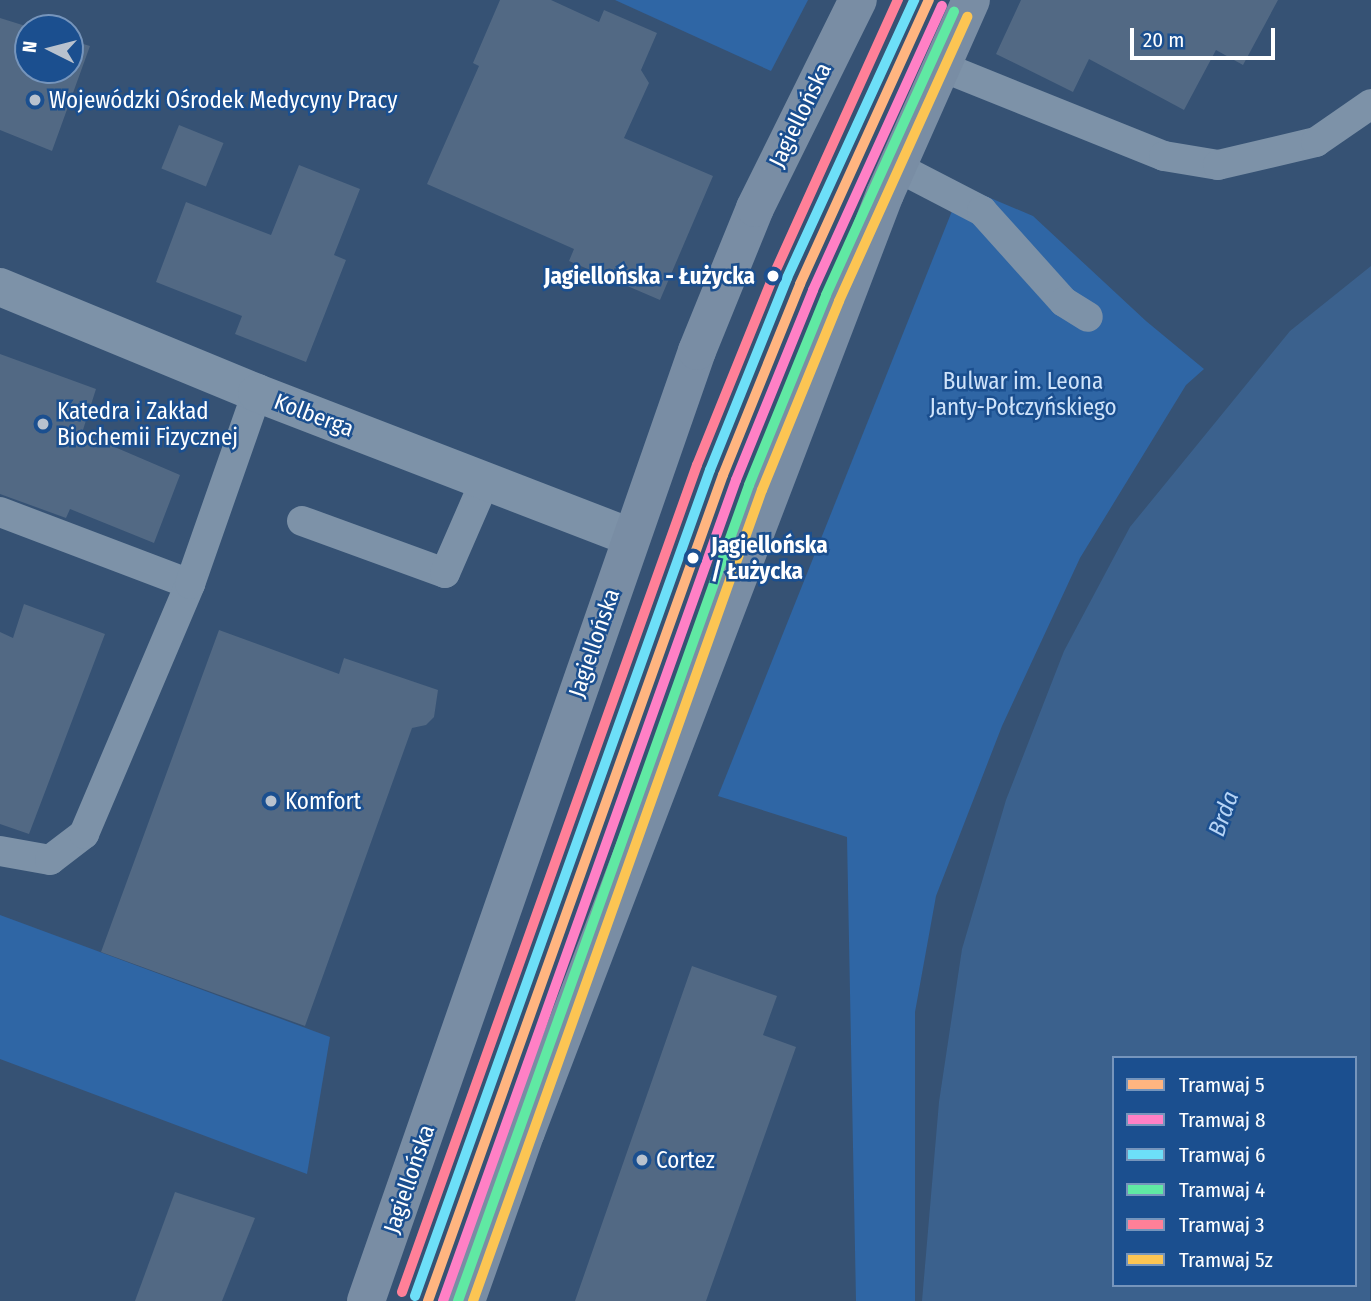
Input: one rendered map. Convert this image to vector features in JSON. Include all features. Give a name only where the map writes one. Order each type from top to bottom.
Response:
[{"type":"main road","name":"Jagiellońska","points":[[366,1301],[631,537],[734,254],[858,0]]},
{"type":"main road","points":[[467,1301],[526,1132],[897,167],[971,0]]},
{"type":"street","name":"Kolberga","points":[[0,287],[257,393],[631,537]]},
{"type":"lane","points":[[940,66],[1164,156],[1218,165],[1315,142],[1371,104]]},
{"type":"lane","points":[[897,167],[982,211],[1064,303],[1088,317]]},
{"type":"lane","points":[[0,851],[50,860],[84,834],[190,584],[257,393]]},
{"type":"lane","points":[[302,522],[445,573],[485,481]]},
{"type":"lane","points":[[0,512],[190,584]]},
{"type":"green space","points":[[615,0],[808,0],[771,71]]},
{"type":"green space","name":"Bulwar im. Leona Janty-Połczyńskiego","points":[[962,186],[1033,216],[1146,321],[1204,369],[1186,385],[1080,558],[1002,726],[936,896],[915,1012],[915,1301],[856,1301],[847,837],[718,796]]},
{"type":"green space","points":[[0,915],[330,1037],[307,1174],[0,1059]]},
{"type":"water","name":"Brda","points":[[1371,266],[1370,1301],[922,1301],[939,1102],[962,949],[1006,800],[1064,651],[1130,527],[1290,331]]},
{"type":"building","points":[[500,0],[551,0],[599,22],[604,10],[657,33],[641,70],[649,83],[624,138],[713,176],[660,300],[569,261],[574,249],[427,184],[479,66],[473,63]]},
{"type":"building","points":[[1021,0],[1278,0],[1243,65],[1216,50],[1184,110],[1089,59],[1073,92],[996,54]]},
{"type":"building","name":"Wojewódzki Ośrodek Medycyny Pracy","points":[[0,18],[14,22],[14,84],[76,84],[52,151],[0,130]]},
{"type":"building","name":"Wojewódzki Ośrodek Medycyny Pracy","points":[[84,44],[90,46],[84,63]]},
{"type":"building","points":[[179,125],[224,143],[206,187],[161,169]]},
{"type":"building","points":[[299,165],[360,189],[334,255],[346,260],[306,362],[235,334],[242,316],[156,282],[186,202],[271,235]]},
{"type":"building","name":"Katedra i Zakład Biochemii Fizycznej","points":[[0,354],[96,389],[82,433],[180,475],[154,543],[70,509],[66,518],[0,494]]},
{"type":"building","points":[[24,604],[105,634],[29,834],[0,824],[0,632],[13,638]]},
{"type":"building","name":"Komfort","points":[[219,630],[339,674],[344,658],[438,690],[434,717],[426,725],[412,728],[305,1026],[101,952]]},
{"type":"building","points":[[692,966],[777,996],[763,1035],[796,1047],[706,1301],[575,1301]]},
{"type":"building","points":[[175,1192],[255,1218],[222,1301],[135,1301]]},
{"type":"tram line","name":"3","points":[[402,1292],[697,465],[775,272],[898,0]]},
{"type":"tram line","name":"6","points":[[415,1296],[710,470],[787,278],[914,0]]},
{"type":"tram line","name":"5","points":[[428,1301],[723,475],[800,284],[929,0]]},
{"type":"tram line","name":"8","points":[[443,1301],[736,480],[813,290],[942,6]]},
{"type":"tram line","name":"4","points":[[458,1301],[749,485],[826,295],[954,12]]},
{"type":"tram line","name":"5z","points":[[473,1301],[762,490],[839,301],[967,17]]},
{"type":"place","name":"Wojewódzki Ośrodek Medycyny Pracy","points":[[35,100]]},
{"type":"place","name":"Jagiellońska - Łużycka","points":[[773,276]]},
{"type":"place","name":"Katedra i Zakład Biochemii Fizycznej","points":[[43,424]]},
{"type":"place","name":"Jagiellońska / Łużycka","points":[[693,558]]},
{"type":"place","name":"Komfort","points":[[271,801]]},
{"type":"place","name":"Cortez","points":[[642,1160]]}]
